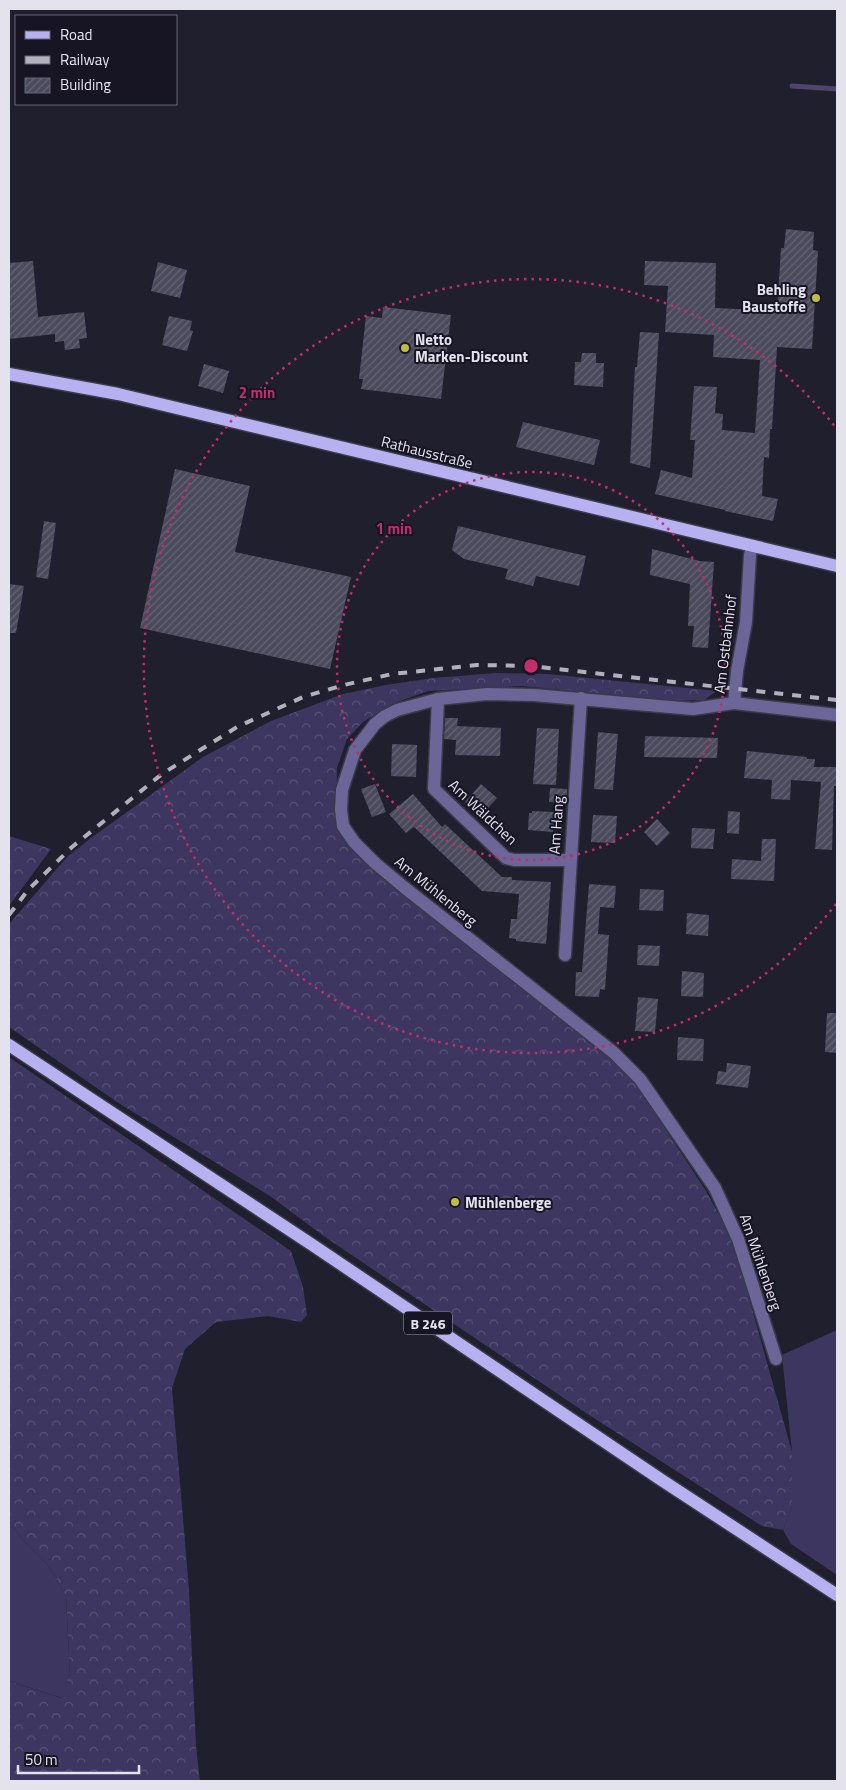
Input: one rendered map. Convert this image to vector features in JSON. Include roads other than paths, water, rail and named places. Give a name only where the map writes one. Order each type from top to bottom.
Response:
[{"type":"main road","name":"Rathausstraße","points":[[9,374],[118,394],[837,566]]},
{"type":"main road","name":"B 246","points":[[13,1048],[837,1595]]},
{"type":"street","name":"Am Ostbahnhof","points":[[752,546],[746,622],[736,671],[734,703],[837,715]]},
{"type":"street","name":"Am Mühlenberg","points":[[734,703],[693,709],[581,698],[487,694],[438,699],[409,706],[385,716],[363,737],[354,750],[342,790],[340,810],[344,826],[354,842],[375,862],[614,1052],[640,1079],[715,1188],[738,1239],[776,1359]]},
{"type":"street","name":"Am Hang","points":[[565,955],[581,698]]},
{"type":"street","name":"Am Wäldchen","points":[[438,699],[434,789],[506,858],[514,860],[570,860]]},
{"type":"waterway","points":[[792,86],[837,89]]},
{"type":"railway","points":[[9,915],[28,890],[72,847],[162,774],[237,727],[303,697],[344,685],[392,674],[477,665],[530,666],[837,700]]},
{"type":"place","name":"Behling Baustoffe","points":[[816,298]]},
{"type":"place","name":"Netto Marken-Discount","points":[[405,348]]},
{"type":"place","name":"Mühlenberge","points":[[455,1202]]}]
